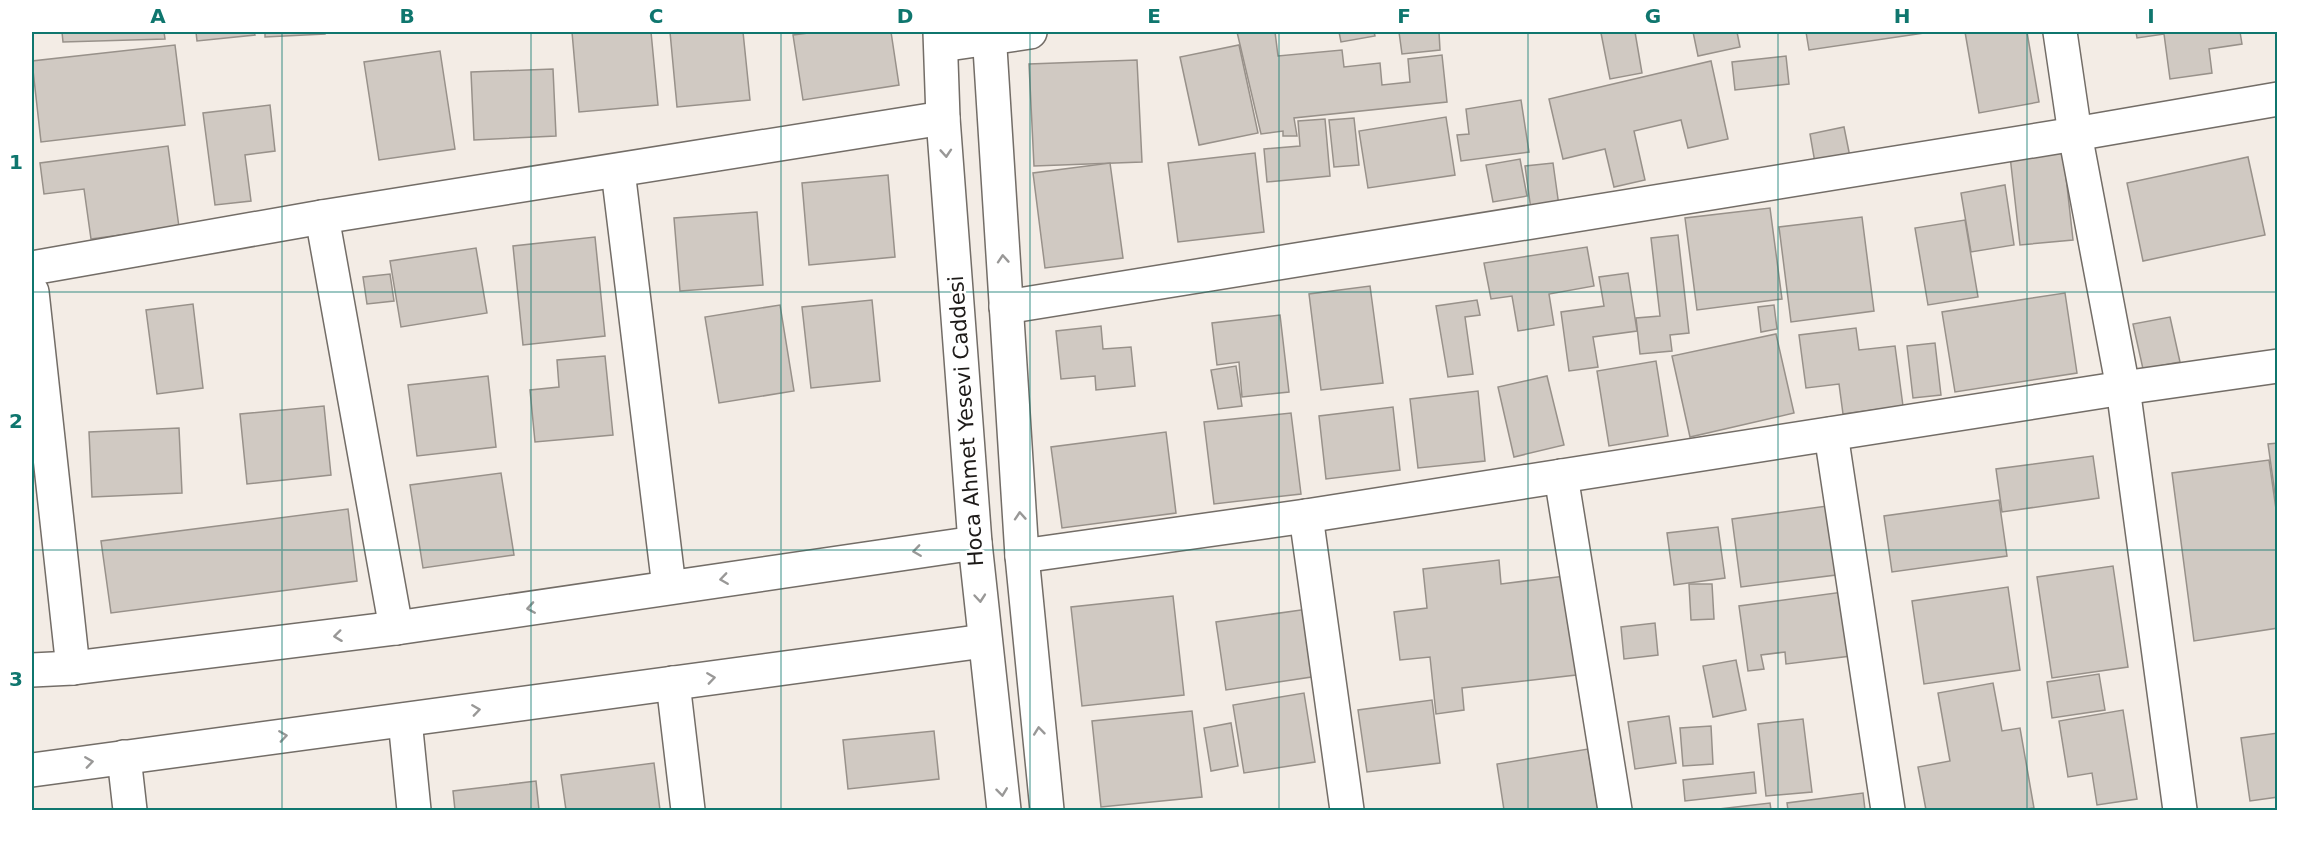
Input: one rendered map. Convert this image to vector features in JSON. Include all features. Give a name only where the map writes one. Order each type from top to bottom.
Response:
[{"type":"street","points":[[941,38],[1030,32]]},
{"type":"street","points":[[2060,32],[2075,134],[2123,388],[2180,810]]},
{"type":"street","points":[[989,35],[1022,556],[1047,810]]},
{"type":"street","name":"Hoca Ahmet Yesevi Caddesi","points":[[941,38],[943,118],[975,543],[1004,810]]},
{"type":"street","points":[[1006,307],[2075,134],[2277,99]]},
{"type":"street","points":[[32,268],[322,217],[943,118]]},
{"type":"street","points":[[618,171],[669,586]]},
{"type":"street","points":[[322,217],[396,628]]},
{"type":"street","points":[[32,292],[73,668]]},
{"type":"street","points":[[1022,556],[1306,516],[2277,366]]},
{"type":"street","points":[[1831,434],[1888,810]]},
{"type":"street","points":[[1561,476],[1615,810]]},
{"type":"street","points":[[1306,516],[1347,810]]},
{"type":"street","points":[[32,670],[73,668],[396,628],[669,586],[975,543]]},
{"type":"street","points":[[32,770],[984,641]]},
{"type":"street","points":[[673,683],[688,810]]},
{"type":"street","points":[[405,720],[414,810]]},
{"type":"street","points":[[124,758],[130,810]]},
{"type":"building","points":[[62,32],[164,32],[165,39],[63,42]]},
{"type":"building","points":[[196,32],[254,32],[255,35],[197,41]]},
{"type":"building","points":[[265,32],[325,32],[325,34],[265,37]]},
{"type":"building","points":[[572,32],[651,32],[658,105],[579,112]]},
{"type":"building","points":[[670,32],[743,32],[750,100],[677,107]]},
{"type":"building","points":[[816,32],[891,32],[899,85],[803,100],[793,35]]},
{"type":"building","points":[[1237,32],[1275,32],[1278,56],[1342,50],[1344,67],[1380,63],[1382,85],[1410,82],[1408,59],[1442,55],[1447,102],[1294,118],[1297,136],[1283,136],[1283,131],[1261,134]]},
{"type":"building","points":[[1339,32],[1374,32],[1375,36],[1341,42]]},
{"type":"building","points":[[1399,32],[1439,32],[1440,50],[1402,54]]},
{"type":"building","points":[[1635,32],[1642,73],[1610,79],[1601,33]]},
{"type":"building","points":[[1693,32],[1737,32],[1740,47],[1698,56]]},
{"type":"building","points":[[1806,32],[1931,32],[1809,50]]},
{"type":"building","points":[[1965,32],[2027,32],[2039,102],[1979,113]]},
{"type":"building","points":[[2136,32],[2240,32],[2242,44],[2209,49],[2212,73],[2170,79],[2164,34],[2137,38]]},
{"type":"building","points":[[175,45],[185,125],[41,142],[32,61]]},
{"type":"building","points":[[1239,45],[1258,133],[1199,145],[1180,57]]},
{"type":"building","points":[[440,51],[455,149],[379,160],[364,62]]},
{"type":"building","points":[[1786,56],[1789,84],[1735,90],[1732,62]]},
{"type":"building","points":[[1137,60],[1142,162],[1034,166],[1029,64]]},
{"type":"building","points":[[1711,61],[1728,139],[1688,148],[1681,120],[1634,131],[1645,180],[1614,187],[1605,149],[1563,159],[1549,99]]},
{"type":"building","points":[[553,69],[556,136],[474,140],[471,72]]},
{"type":"building","points":[[1521,100],[1529,152],[1461,161],[1457,135],[1469,134],[1466,109]]},
{"type":"building","points":[[270,105],[275,151],[245,155],[251,201],[215,205],[203,113]]},
{"type":"building","points":[[1446,117],[1455,175],[1368,188],[1359,131]]},
{"type":"building","points":[[1354,118],[1359,165],[1334,167],[1329,120]]},
{"type":"building","points":[[1325,119],[1330,176],[1267,182],[1264,149],[1300,146],[1298,121]]},
{"type":"building","points":[[1844,127],[1850,157],[1815,163],[1810,134]]},
{"type":"building","points":[[168,146],[179,227],[91,239],[84,189],[44,194],[40,163]]},
{"type":"building","points":[[2063,150],[2073,240],[2020,245],[2010,156]]},
{"type":"building","points":[[1255,153],[1264,232],[1178,242],[1168,163]]},
{"type":"building","points":[[2248,157],[2265,235],[2143,261],[2127,183]]},
{"type":"building","points":[[1520,159],[1527,196],[1493,202],[1486,165]]},
{"type":"building","points":[[1110,163],[1123,258],[1045,268],[1033,173]]},
{"type":"building","points":[[1553,163],[1559,206],[1531,210],[1525,166]]},
{"type":"building","points":[[888,175],[895,257],[809,265],[802,183]]},
{"type":"building","points":[[2005,185],[2014,245],[1971,252],[1961,193]]},
{"type":"building","points":[[1770,208],[1782,299],[1697,310],[1685,218]]},
{"type":"building","points":[[757,212],[763,285],[680,291],[674,218]]},
{"type":"building","points":[[1862,217],[1874,311],[1791,322],[1779,227]]},
{"type":"building","points":[[1965,220],[1978,297],[1928,305],[1915,228]]},
{"type":"building","points":[[1678,235],[1689,333],[1670,335],[1672,351],[1640,354],[1636,318],[1660,316],[1651,238]]},
{"type":"building","points":[[595,237],[605,336],[523,345],[513,246]]},
{"type":"building","points":[[1587,247],[1594,286],[1549,294],[1554,325],[1518,331],[1512,296],[1491,299],[1484,263]]},
{"type":"building","points":[[476,248],[487,313],[401,327],[390,261]]},
{"type":"building","points":[[1628,273],[1637,331],[1593,337],[1598,367],[1569,371],[1561,312],[1604,306],[1599,277]]},
{"type":"building","points":[[390,274],[394,301],[367,304],[363,277]]},
{"type":"building","points":[[1370,286],[1383,383],[1321,390],[1309,294]]},
{"type":"building","points":[[2065,293],[2077,373],[1955,392],[1942,312]]},
{"type":"building","points":[[872,300],[880,381],[811,388],[802,307]]},
{"type":"building","points":[[1477,300],[1480,315],[1465,317],[1473,374],[1448,377],[1436,306]]},
{"type":"building","points":[[193,304],[203,388],[157,394],[146,310]]},
{"type":"building","points":[[780,305],[794,391],[719,403],[705,317]]},
{"type":"building","points":[[1774,305],[1777,329],[1761,332],[1758,307]]},
{"type":"building","points":[[1280,315],[1289,392],[1242,397],[1239,362],[1217,365],[1212,323]]},
{"type":"building","points":[[2170,317],[2180,362],[2143,369],[2133,324]]},
{"type":"building","points":[[1101,326],[1103,349],[1131,347],[1135,386],[1096,390],[1095,376],[1061,379],[1056,331]]},
{"type":"building","points":[[1856,328],[1859,350],[1895,346],[1903,406],[1843,414],[1839,384],[1806,388],[1799,335]]},
{"type":"building","points":[[1776,334],[1794,413],[1690,437],[1672,356]]},
{"type":"building","points":[[1935,343],[1941,395],[1913,398],[1907,346]]},
{"type":"building","points":[[605,356],[613,435],[535,442],[530,390],[559,387],[557,360]]},
{"type":"building","points":[[1656,361],[1668,436],[1609,446],[1597,371]]},
{"type":"building","points":[[1236,366],[1242,406],[1218,409],[1211,370]]},
{"type":"building","points":[[488,376],[496,447],[417,456],[408,385]]},
{"type":"building","points":[[1547,376],[1564,445],[1514,457],[1498,387]]},
{"type":"building","points":[[1478,391],[1485,461],[1418,468],[1410,399]]},
{"type":"building","points":[[324,406],[331,475],[247,484],[240,414]]},
{"type":"building","points":[[1393,407],[1400,470],[1326,479],[1319,416]]},
{"type":"building","points":[[1291,413],[1301,494],[1214,504],[1204,422]]},
{"type":"building","points":[[179,428],[182,493],[92,497],[89,432]]},
{"type":"building","points":[[1166,432],[1176,513],[1062,528],[1051,447]]},
{"type":"building","points":[[2278,443],[2278,508],[2277,508],[2268,444]]},
{"type":"building","points":[[2093,456],[2099,498],[2002,512],[1996,469]]},
{"type":"building","points":[[2269,460],[2278,523],[2278,628],[2194,641],[2172,473]]},
{"type":"building","points":[[501,473],[514,555],[423,568],[410,485]]},
{"type":"building","points":[[1999,500],[2007,556],[1892,572],[1884,516]]},
{"type":"building","points":[[1827,506],[1836,575],[1741,587],[1732,519]]},
{"type":"building","points":[[348,509],[357,581],[111,613],[101,541]]},
{"type":"building","points":[[1718,527],[1725,578],[1674,585],[1667,533]]},
{"type":"building","points":[[1499,560],[1501,584],[1565,576],[1576,675],[1462,688],[1464,710],[1436,714],[1430,657],[1400,660],[1394,612],[1427,608],[1423,569]]},
{"type":"building","points":[[2113,566],[2128,667],[2052,678],[2037,577]]},
{"type":"building","points":[[1689,584],[1712,584],[1714,619],[1691,620]]},
{"type":"building","points":[[2008,587],[2020,670],[1924,684],[1912,601]]},
{"type":"building","points":[[1843,592],[1851,656],[1786,664],[1785,652],[1761,655],[1764,669],[1748,671],[1739,606]]},
{"type":"building","points":[[1173,596],[1184,695],[1082,706],[1071,607]]},
{"type":"building","points":[[1308,609],[1318,676],[1226,690],[1216,622]]},
{"type":"building","points":[[1655,623],[1658,655],[1624,659],[1621,627]]},
{"type":"building","points":[[1736,660],[1746,710],[1713,717],[1703,666]]},
{"type":"building","points":[[2099,674],[2105,710],[2052,718],[2047,682]]},
{"type":"building","points":[[1993,683],[2002,731],[2020,728],[2034,808],[1926,810],[1918,767],[1950,761],[1938,693]]},
{"type":"building","points":[[1304,693],[1315,762],[1244,773],[1233,705]]},
{"type":"building","points":[[1432,700],[1440,763],[1367,772],[1358,710]]},
{"type":"building","points":[[2123,710],[2137,799],[2097,805],[2092,773],[2068,777],[2059,721]]},
{"type":"building","points":[[1192,711],[1202,797],[1101,807],[1092,721]]},
{"type":"building","points":[[1669,716],[1676,763],[1635,769],[1628,722]]},
{"type":"building","points":[[1803,719],[1812,792],[1766,796],[1758,724]]},
{"type":"building","points":[[1231,723],[1238,766],[1211,771],[1204,728]]},
{"type":"building","points":[[1711,726],[1713,764],[1683,766],[1680,728]]},
{"type":"building","points":[[934,731],[939,779],[848,789],[843,740]]},
{"type":"building","points":[[2278,733],[2278,797],[2250,801],[2241,738]]},
{"type":"building","points":[[1588,749],[1598,810],[1504,810],[1497,764]]},
{"type":"building","points":[[654,763],[660,810],[566,810],[561,775]]},
{"type":"building","points":[[1754,772],[1756,793],[1685,801],[1683,780]]},
{"type":"building","points":[[536,781],[539,810],[455,810],[453,791]]},
{"type":"building","points":[[1863,793],[1865,810],[1788,810],[1787,803]]},
{"type":"building","points":[[1770,803],[1771,810],[1710,810]]}]
